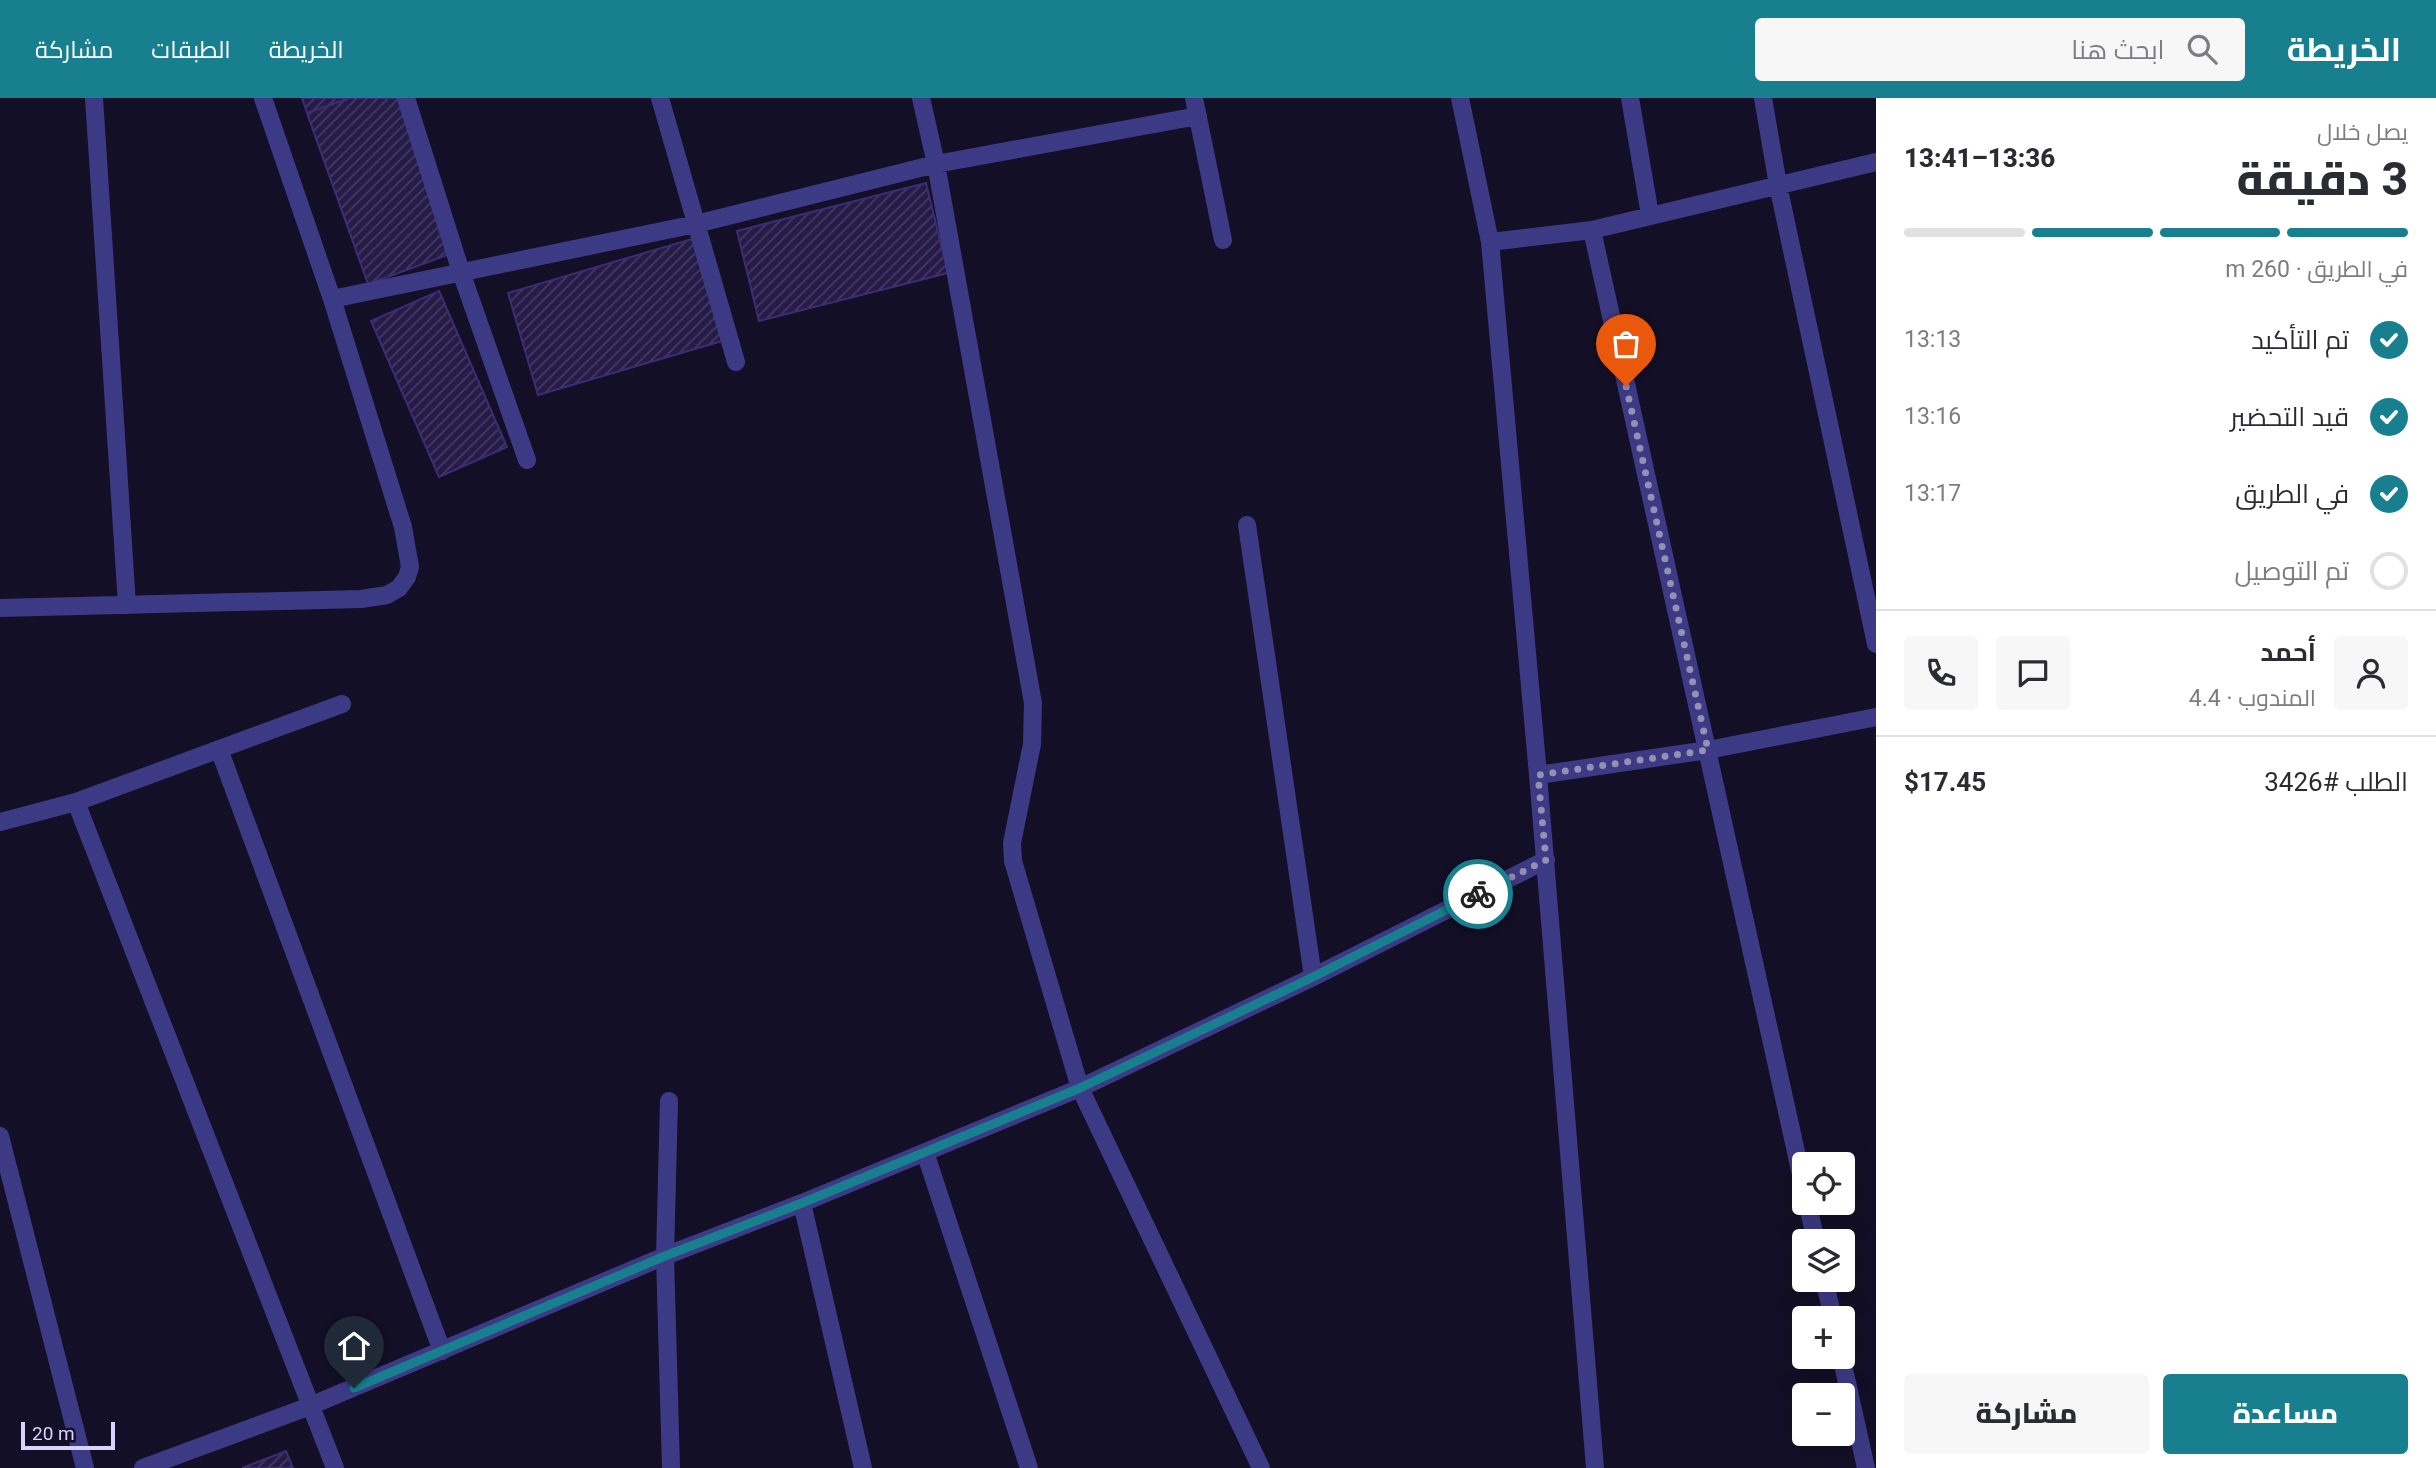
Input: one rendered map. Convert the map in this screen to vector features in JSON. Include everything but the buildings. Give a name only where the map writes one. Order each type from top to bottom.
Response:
[{"type":"street","points":[[94,98],[127,605]]},
{"type":"street","points":[[0,608],[361,599],[387,595],[399,588],[407,577],[410,567],[403,527],[332,299],[263,98]]},
{"type":"street","points":[[406,98],[461,272],[527,460]]},
{"type":"street","points":[[660,98],[737,362]]},
{"type":"street","points":[[921,98],[936,164],[1033,703],[1032,744],[1012,843],[1013,861],[1080,1088],[1261,1468]]},
{"type":"street","points":[[1194,98],[1223,240]]},
{"type":"street","points":[[1460,98],[1490,242],[1546,860],[1595,1468]]},
{"type":"street","points":[[1630,98],[1650,215]]},
{"type":"street","points":[[1763,98],[1778,185],[1876,644]]},
{"type":"street","points":[[332,299],[696,224],[936,164],[1198,116]]},
{"type":"street","points":[[1490,242],[1591,230],[1876,162]]},
{"type":"street","points":[[1591,230],[1796,1152]]},
{"type":"street","points":[[1247,525],[1313,977]]},
{"type":"street","points":[[0,822],[76,802],[342,704]]},
{"type":"street","points":[[1538,775],[1708,750],[1876,717]]},
{"type":"street","points":[[219,749],[442,1352]]},
{"type":"street","points":[[76,802],[335,1468]]},
{"type":"street","points":[[143,1468],[310,1406],[665,1256],[802,1203],[1080,1088],[1313,977],[1546,860]]},
{"type":"street","points":[[669,1101],[665,1256],[671,1468]]},
{"type":"street","points":[[0,1136],[85,1468]]},
{"type":"street","points":[[925,1152],[1029,1468]]},
{"type":"street","points":[[802,1203],[863,1468]]},
{"type":"street","points":[[1844,1369],[1866,1468]]},
{"type":"way so far","points":[[1478,894],[1546,860],[1538,775],[1708,750],[1626,386]]},
{"type":"route","points":[[354,1388],[665,1256],[802,1203],[1080,1088],[1313,977],[1478,894]]}]
